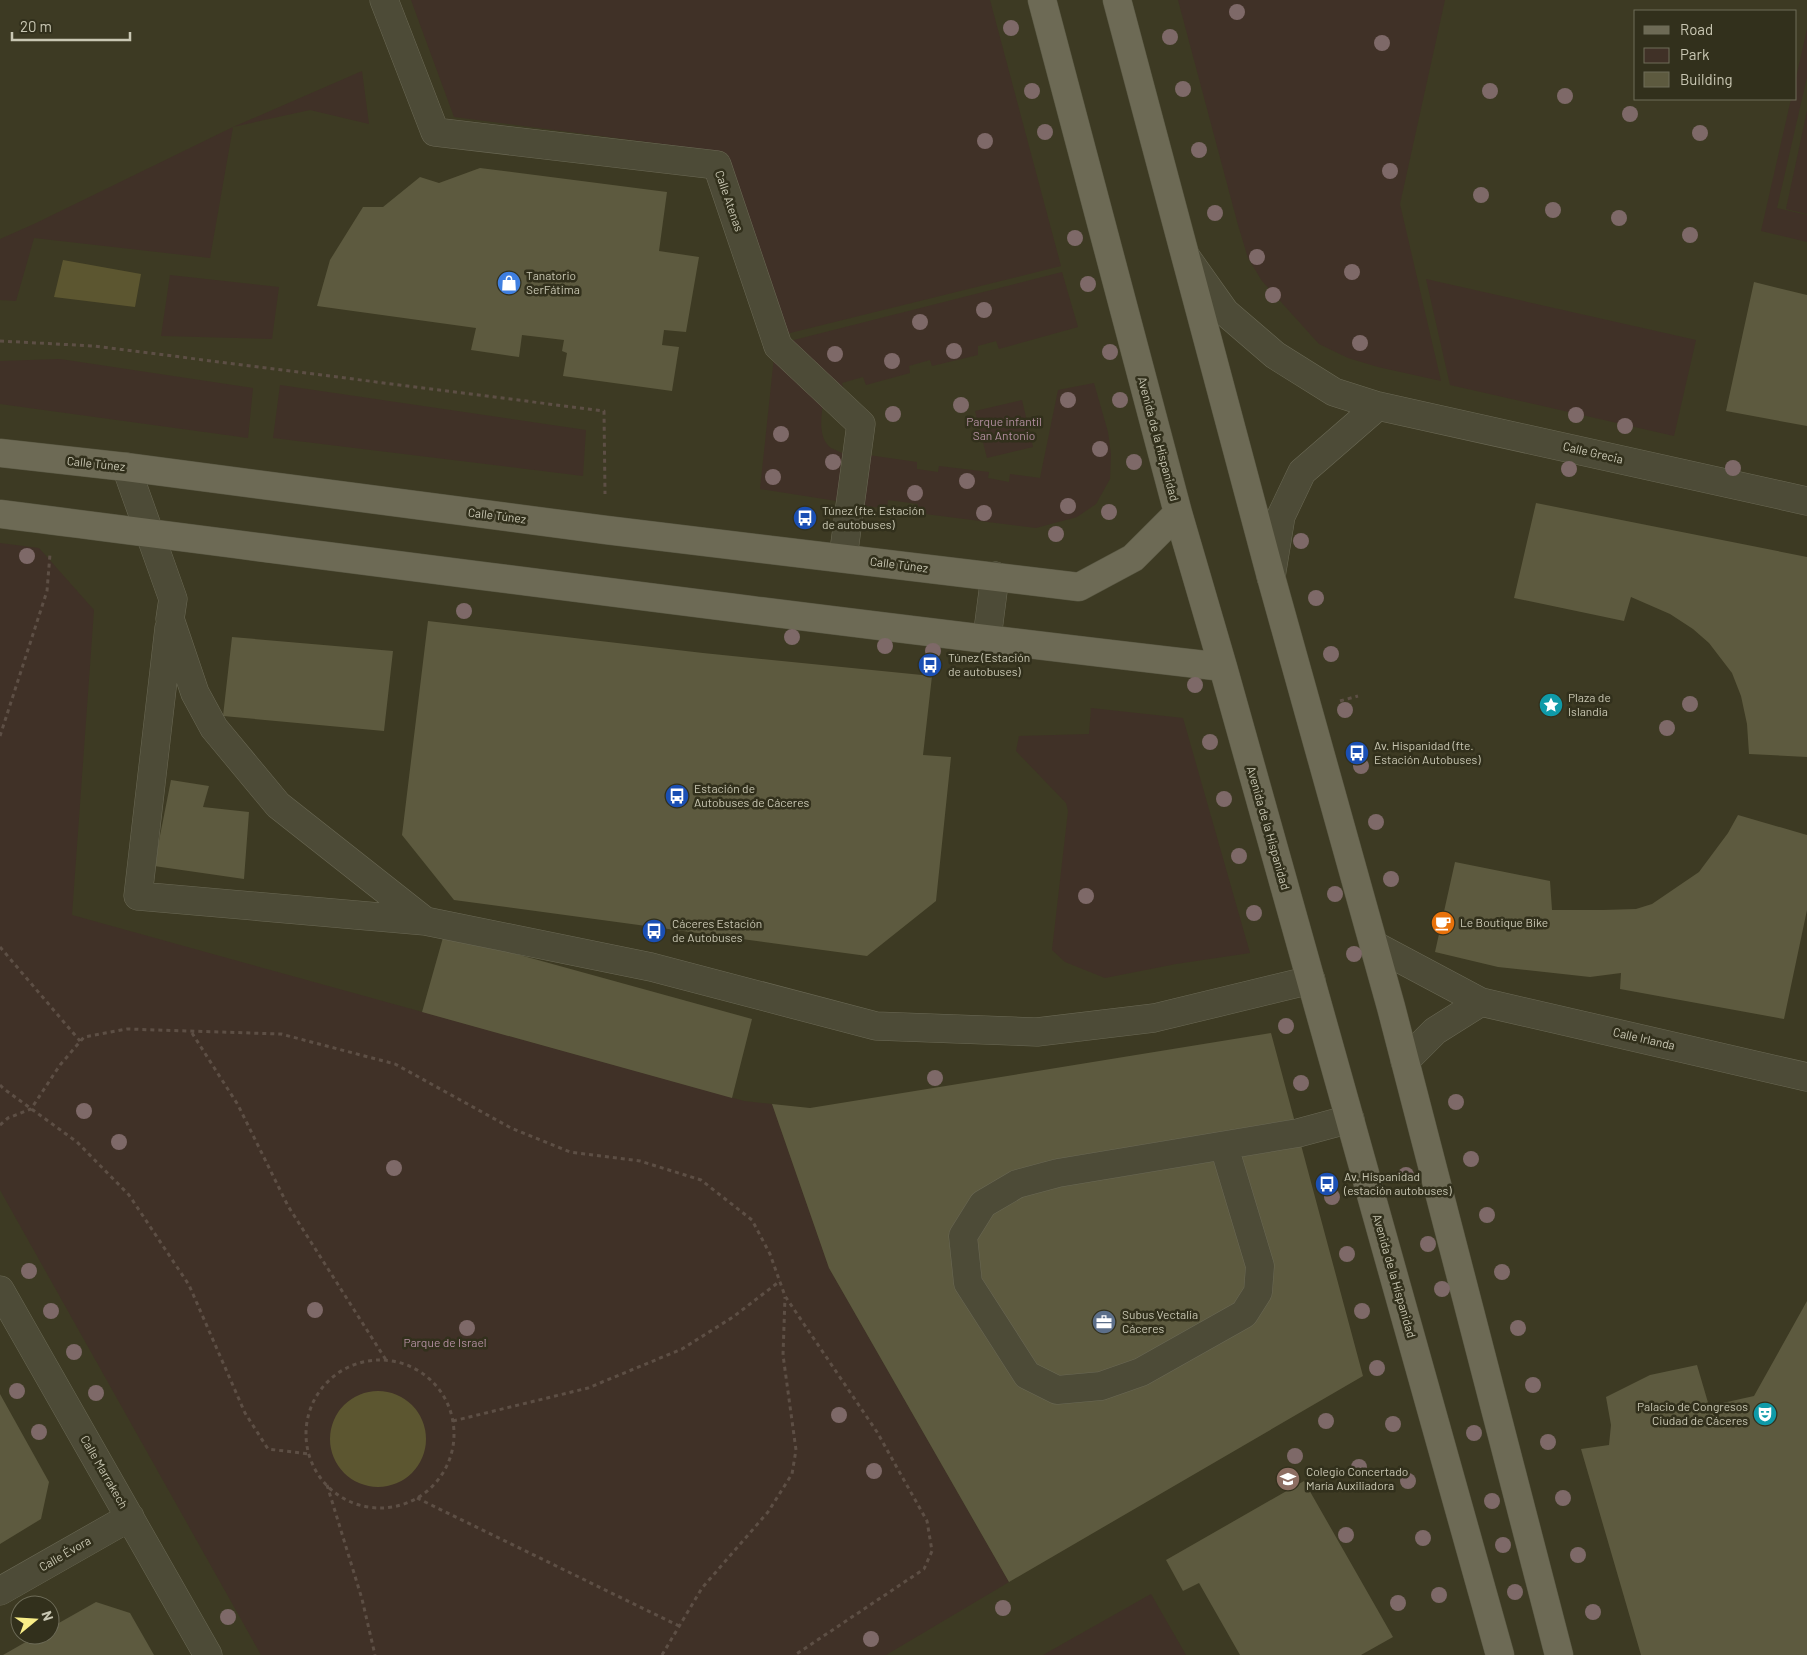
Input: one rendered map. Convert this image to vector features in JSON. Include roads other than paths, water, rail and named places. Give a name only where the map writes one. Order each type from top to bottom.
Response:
[{"type":"main road","name":"Avenida de la Hispanidad","points":[[1042,0],[1178,513],[1223,667],[1500,1655]]},
{"type":"main road","points":[[1118,0],[1271,577],[1405,1060],[1559,1655]]},
{"type":"main road","name":"Calle Túnez","points":[[0,453],[126,467],[606,530],[1079,587],[1134,558],[1178,513]]},
{"type":"main road","points":[[0,514],[599,591],[1223,667]]},
{"type":"street","name":"Calle Atenas","points":[[384,0],[435,132],[717,165],[778,346],[861,424],[843,558]]},
{"type":"street","name":"Calle Grecia","points":[[1186,257],[1225,312],[1275,355],[1334,392],[1378,406],[1807,501]]},
{"type":"street","points":[[1271,577],[1281,516],[1302,472],[1378,406]]},
{"type":"street","points":[[126,467],[173,599],[138,896],[425,921],[651,967],[876,1026],[1037,1032],[1154,1018],[1311,980]]},
{"type":"street","points":[[987,638],[995,576]]},
{"type":"street","points":[[170,619],[195,693],[214,728],[278,805],[425,921]]},
{"type":"street","name":"Calle Irlanda","points":[[1374,945],[1481,1002],[1807,1077]]},
{"type":"street","points":[[1405,1060],[1435,1031],[1481,1002]]},
{"type":"street","points":[[1224,1146],[1260,1266],[1258,1292],[1244,1314],[1142,1372],[1101,1386],[1057,1390],[1027,1375],[968,1283],[964,1236],[983,1204],[1017,1184],[1058,1172],[1298,1133],[1350,1119]]},
{"type":"street","name":"Calle Marrakech","points":[[0,1290],[208,1655]]},
{"type":"street","name":"Calle Évora","points":[[0,1591],[130,1517]]},
{"type":"place","name":"Tanatorio SerFátima","points":[[509,283]]},
{"type":"place","name":"Túnez (fte. Estación de autobuses)","points":[[805,518]]},
{"type":"place","name":"Túnez (Estación de autobuses)","points":[[930,665]]},
{"type":"place","name":"Plaza de Islandia","points":[[1551,705]]},
{"type":"place","name":"Av. Hispanidad (fte. Estación Autobuses)","points":[[1357,753]]},
{"type":"place","name":"Estación de Autobuses de Cáceres","points":[[677,796]]},
{"type":"place","name":"Le Boutique Bike","points":[[1443,923]]},
{"type":"place","name":"Cáceres Estación de Autobuses","points":[[654,931]]},
{"type":"place","name":"Av. Hispanidad (estación autobuses)","points":[[1327,1184]]},
{"type":"place","name":"Subus Vectalia Cáceres","points":[[1104,1322]]},
{"type":"place","name":"Palacio de Congresos Ciudad de Cáceres","points":[[1765,1414]]},
{"type":"place","name":"Colegio Concertado María Auxiliadora","points":[[1288,1479]]},
{"type":"park label","name":"Parque infantil San Antonio","points":[[1004,429]]},
{"type":"park label","name":"Parque de Israel","points":[[445,1343]]}]
